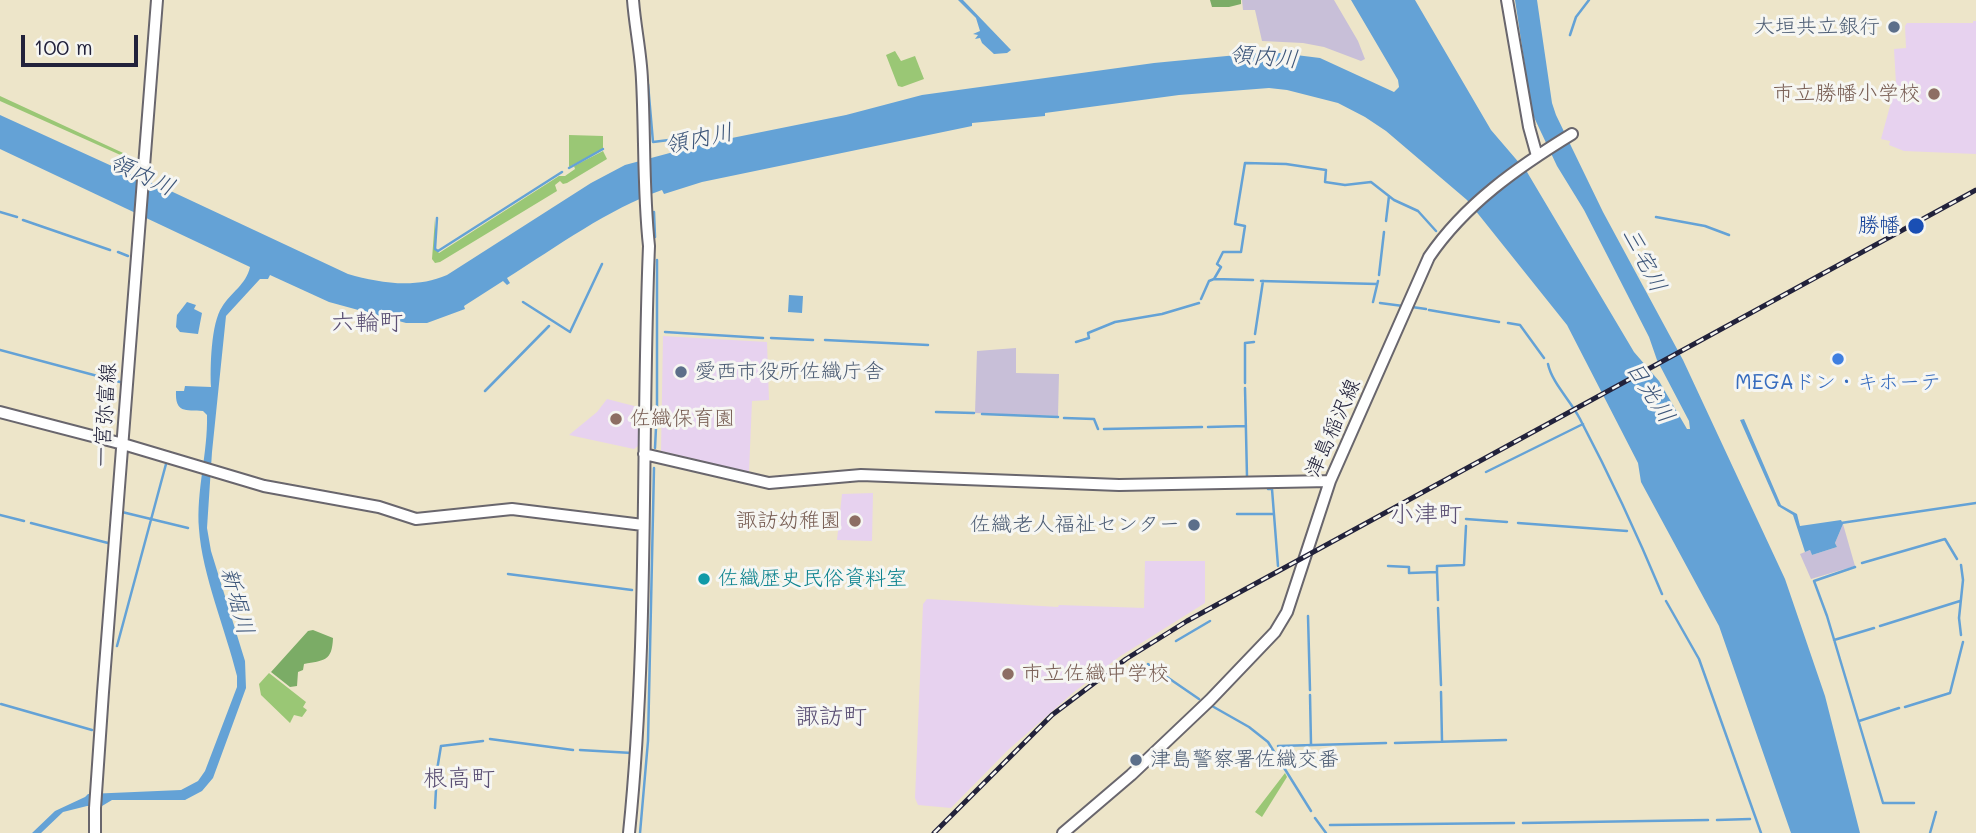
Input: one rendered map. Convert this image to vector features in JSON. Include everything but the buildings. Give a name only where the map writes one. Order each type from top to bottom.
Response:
[{"type":"street","name":"一宮弥富線","points":[[95,833],[96,788],[157,0]]},
{"type":"street","points":[[629,833],[639,724],[649,246],[645,204],[646,154],[642,75],[633,0]]},
{"type":"street","points":[[1507,0],[1529,127],[1541,153]]},
{"type":"street","name":"津島稲沢線","points":[[1063,833],[1131,775],[1210,700],[1275,632],[1287,612],[1330,481],[1429,257],[1447,231],[1466,211],[1525,164],[1572,134]]},
{"type":"street","points":[[0,412],[122,444],[264,486],[379,507],[416,519],[512,509],[643,525]]},
{"type":"street","points":[[645,454],[769,483],[861,475],[1119,485],[1330,481]]},
{"type":"shaded area","points":[[1242,0],[1334,0],[1358,41],[1365,59],[1361,61],[1324,47],[1303,43],[1262,41],[1255,10],[1243,10]]},
{"type":"shaded area","name":"市立勝幡小学校","points":[[1976,21],[1976,154],[1904,151],[1889,145],[1890,141],[1881,139],[1896,84],[1894,49],[1906,48],[1907,23]]},
{"type":"shaded area","points":[[663,336],[767,342],[769,400],[752,401],[749,472],[661,451]]},
{"type":"shaded area","points":[[1016,348],[1016,373],[1059,374],[1058,416],[975,413],[977,351]]},
{"type":"shaded area","name":"佐織保育園","points":[[607,399],[642,408],[641,444],[634,449],[569,435],[597,412]]},
{"type":"shaded area","name":"諏訪幼稚園","points":[[873,493],[872,541],[837,540],[842,494]]},
{"type":"shaded area","points":[[1843,524],[1855,566],[1811,579],[1800,554],[1810,550],[1812,555],[1837,547],[1835,543]]},
{"type":"shaded area","name":"市立佐織中学校","points":[[1145,561],[1205,561],[1205,603],[1119,657],[1074,692],[1008,750],[951,808],[918,805],[915,798],[923,604],[927,599],[1058,607],[1144,608]]},
{"type":"green space","points":[[1210,0],[1241,0],[1241,4],[1212,7]]},
{"type":"green space","points":[[895,51],[901,61],[915,56],[924,79],[898,86],[886,55]]},
{"type":"green space","points":[[0,96],[134,158],[136,162],[0,101]]},
{"type":"green space","points":[[569,135],[603,136],[603,149],[569,167]]},
{"type":"green space","points":[[603,151],[607,159],[567,183],[560,181],[555,185],[557,191],[440,262],[435,263],[432,259],[435,219],[435,249],[439,253],[559,176],[565,176],[575,169],[574,166]]},
{"type":"green space","points":[[313,630],[333,638],[331,652],[326,659],[304,664],[303,670],[298,672],[297,686],[290,687],[271,672],[308,631]]},
{"type":"green space","points":[[269,673],[306,702],[303,707],[307,710],[302,717],[294,715],[290,723],[261,695],[259,684]]},
{"type":"green space","points":[[1285,773],[1287,777],[1262,817],[1255,812]]},
{"type":"water","points":[[958,0],[963,0],[1011,50],[994,54],[980,38],[975,39],[978,35],[973,34],[980,31],[976,18]]},
{"type":"water","points":[[1351,0],[1415,0],[1491,130],[1527,172],[1634,352],[1659,381],[1687,429],[1690,429],[1689,421],[1657,360],[1649,337],[1584,210],[1557,166],[1532,113],[1515,0],[1537,0],[1556,115],[1603,212],[1683,360],[1785,579],[1825,696],[1860,833],[1791,833],[1719,626],[1641,482],[1638,463],[1567,325],[1467,200],[1386,131],[1338,103],[1269,88],[1179,95],[1045,113],[1045,116],[972,123],[972,126],[702,182],[664,194],[662,190],[622,207],[583,229],[507,278],[510,283],[507,285],[503,281],[464,306],[465,309],[427,323],[406,323],[329,302],[270,275],[268,279],[260,279],[226,316],[212,452],[207,528],[211,551],[245,661],[246,688],[213,778],[202,791],[185,800],[112,800],[102,806],[87,806],[63,812],[41,833],[32,833],[55,811],[88,794],[181,790],[198,781],[205,771],[237,687],[237,676],[209,583],[199,529],[207,415],[203,411],[179,407],[176,391],[184,391],[185,386],[211,387],[212,346],[218,314],[242,284],[250,267],[0,149],[0,115],[348,274],[385,282],[423,282],[447,275],[591,183],[625,165],[707,143],[846,115],[922,95],[1154,63],[1258,53],[1320,58],[1394,92],[1399,87],[1398,80]]},
{"type":"water","points":[[789,295],[803,296],[802,313],[788,312]]},
{"type":"water","points":[[187,302],[196,305],[194,309],[202,313],[198,334],[180,332],[176,327],[177,315]]},
{"type":"water","points":[[1744,419],[1781,505],[1797,514],[1800,526],[1841,520],[1843,524],[1835,543],[1837,547],[1812,555],[1810,550],[1805,552],[1793,515],[1778,506],[1740,420]]},
{"type":"waterway","points":[[1570,35],[1576,17],[1589,0]]},
{"type":"waterway","name":"領内川","points":[[648,84],[653,142],[669,140]]},
{"type":"waterway","points":[[569,168],[603,149]]},
{"type":"waterway","points":[[1214,279],[1221,267],[1217,264],[1223,252],[1241,252],[1245,226],[1235,224],[1245,163],[1286,164],[1326,170],[1325,182],[1345,185],[1371,182],[1394,200],[1418,211],[1436,231]]},
{"type":"waterway","points":[[437,218],[435,249],[438,251],[562,172]]},
{"type":"waterway","points":[[1386,221],[1389,196]]},
{"type":"waterway","points":[[0,212],[17,217]]},
{"type":"waterway","points":[[654,212],[655,237]]},
{"type":"waterway","points":[[1656,217],[1705,226],[1729,235]]},
{"type":"waterway","points":[[23,220],[110,250]]},
{"type":"waterway","points":[[1379,275],[1384,232]]},
{"type":"waterway","points":[[118,252],[128,256]]},
{"type":"waterway","points":[[655,448],[657,260]]},
{"type":"waterway","points":[[523,302],[570,332],[602,264]]},
{"type":"waterway","points":[[1201,299],[1209,281],[1214,279],[1253,280]]},
{"type":"waterway","points":[[1261,281],[1377,284]]},
{"type":"waterway","points":[[1255,334],[1263,281]]},
{"type":"waterway","points":[[1373,302],[1378,281]]},
{"type":"waterway","points":[[1076,342],[1089,338],[1088,333],[1115,322],[1162,314],[1199,303]]},
{"type":"waterway","points":[[1380,303],[1403,306]]},
{"type":"waterway","points":[[1412,307],[1426,309]]},
{"type":"waterway","points":[[1429,310],[1499,322]]},
{"type":"waterway","points":[[1508,323],[1520,325],[1544,358]]},
{"type":"waterway","points":[[485,391],[549,326]]},
{"type":"waterway","points":[[665,332],[763,338]]},
{"type":"waterway","points":[[771,338],[813,340]]},
{"type":"waterway","points":[[825,340],[928,345]]},
{"type":"waterway","points":[[1245,383],[1245,343],[1254,342]]},
{"type":"waterway","points":[[0,350],[120,382]]},
{"type":"waterway","points":[[1548,364],[1553,378],[1576,412],[1602,462],[1662,594]]},
{"type":"waterway","points":[[1245,388],[1247,477]]},
{"type":"waterway","points":[[936,412],[974,413]]},
{"type":"waterway","points":[[982,414],[1058,417]]},
{"type":"waterway","points":[[1064,418],[1094,419],[1098,429]]},
{"type":"waterway","points":[[1486,472],[1583,424]]},
{"type":"waterway","points":[[1208,427],[1246,426]]},
{"type":"waterway","points":[[1104,429],[1202,427]]},
{"type":"waterway","points":[[117,646],[166,464]]},
{"type":"waterway","points":[[640,833],[648,741],[654,468]]},
{"type":"waterway","points":[[1268,487],[1272,489],[1278,566]]},
{"type":"waterway","points":[[1841,523],[1976,503]]},
{"type":"waterway","points":[[122,512],[188,528]]},
{"type":"waterway","points":[[1237,514],[1274,514]]},
{"type":"waterway","points":[[0,515],[24,521]]},
{"type":"waterway","points":[[1466,519],[1507,522]]},
{"type":"waterway","points":[[31,523],[108,543]]},
{"type":"waterway","points":[[1518,523],[1627,531]]},
{"type":"waterway","points":[[1437,572],[1437,566],[1464,565],[1466,526]]},
{"type":"waterway","points":[[1862,563],[1945,539],[1957,559]]},
{"type":"waterway","points":[[1961,565],[1961,635]]},
{"type":"waterway","points":[[1388,566],[1409,567],[1409,573],[1437,572],[1438,600]]},
{"type":"waterway","points":[[1855,567],[1814,581],[1883,803],[1914,803]]},
{"type":"waterway","points":[[508,574],[632,590]]},
{"type":"waterway","points":[[1666,601],[1699,659],[1761,833]]},
{"type":"waterway","points":[[1880,626],[1960,601]]},
{"type":"waterway","points":[[1438,608],[1441,685]]},
{"type":"waterway","points":[[1308,616],[1310,690]]},
{"type":"waterway","points":[[1176,641],[1210,621]]},
{"type":"waterway","points":[[1834,640],[1874,628]]},
{"type":"waterway","points":[[1905,707],[1950,693],[1963,642]]},
{"type":"waterway","points":[[1148,664],[1199,699]]},
{"type":"waterway","points":[[1441,692],[1442,741]]},
{"type":"waterway","points":[[1310,695],[1311,744]]},
{"type":"waterway","points":[[1,704],[92,730]]},
{"type":"waterway","points":[[1212,706],[1249,727],[1268,742],[1311,811]]},
{"type":"waterway","points":[[1859,721],[1899,708]]},
{"type":"waterway","points":[[490,739],[573,750]]},
{"type":"waterway","points":[[1395,743],[1506,740]]},
{"type":"waterway","points":[[435,808],[441,746],[483,741]]},
{"type":"waterway","points":[[1278,746],[1386,743]]},
{"type":"waterway","points":[[580,750],[632,753]]},
{"type":"waterway","points":[[1930,833],[1936,812]]},
{"type":"waterway","points":[[1315,818],[1326,833]]},
{"type":"waterway","points":[[1717,820],[1750,819]]},
{"type":"waterway","points":[[1523,823],[1708,820]]},
{"type":"waterway","points":[[1330,825],[1514,823]]},
{"type":"railway","points":[[934,833],[1052,715],[1126,659],[1187,621],[1976,190]]},
{"type":"place","name":"大垣共立銀行","points":[[1894,27]]},
{"type":"place","name":"市立勝幡小学校","points":[[1934,94]]},
{"type":"place","name":"勝幡","points":[[1916,226]]},
{"type":"place","name":"MEGAドン・キホーテ","points":[[1838,359]]},
{"type":"place","name":"愛西市役所佐織庁舎","points":[[681,372]]},
{"type":"place","name":"佐織保育園","points":[[616,419]]},
{"type":"place","name":"諏訪幼稚園","points":[[855,521]]},
{"type":"place","name":"佐織老人福祉センター","points":[[1194,525]]},
{"type":"place","name":"佐織歴史民俗資料室","points":[[704,579]]},
{"type":"place","name":"市立佐織中学校","points":[[1008,674]]},
{"type":"place","name":"津島警察署佐織交番","points":[[1136,760]]},
{"type":"district","name":"六輪町","points":[[367,323]]},
{"type":"district","name":"小津町","points":[[1426,515]]},
{"type":"district","name":"諏訪町","points":[[831,717]]},
{"type":"district","name":"根高町","points":[[459,779]]},
{"type":"water label","name":"三宅川","points":[[1644,260]]},
{"type":"water label","name":"日光川","points":[[1650,392]]},
{"type":"water label","name":"新堀川","points":[[237,601]]}]
